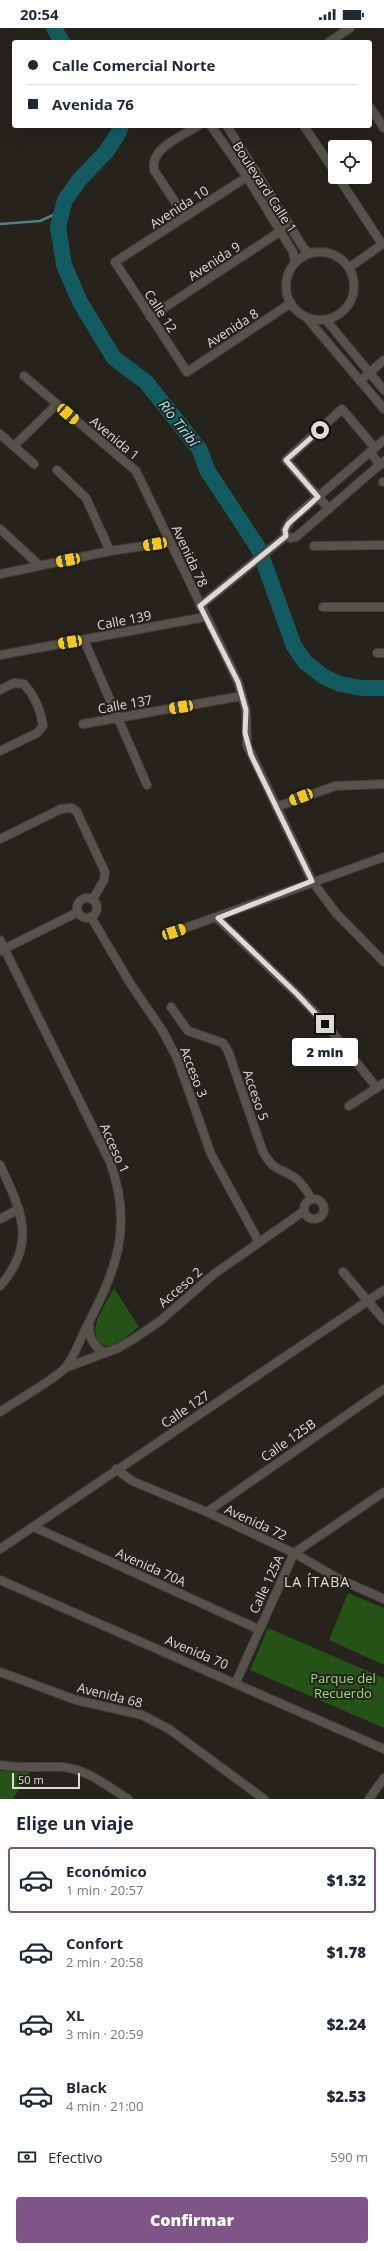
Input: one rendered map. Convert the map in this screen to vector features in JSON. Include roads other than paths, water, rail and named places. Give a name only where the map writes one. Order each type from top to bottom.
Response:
[{"type":"street","points":[[332,40],[350,28]]},
{"type":"street","points":[[372,110],[384,128]]},
{"type":"street","points":[[185,217],[154,170],[155,158],[164,148],[195,128]]},
{"type":"street","name":"Boulevard Calle 1","points":[[212,128],[247,177],[293,252],[295,263]]},
{"type":"street","name":"Boulevard Calle 1","points":[[228,128],[309,253]]},
{"type":"street","points":[[305,128],[328,162]]},
{"type":"street","name":"Avenida 10","points":[[115,262],[256,171]]},
{"type":"street","points":[[343,184],[383,244],[350,267]]},
{"type":"street","name":"Avenida 9","points":[[150,317],[290,225]]},
{"type":"street","points":[[305,316],[326,320],[339,314],[347,307],[352,298],[354,287],[350,267],[331,254],[320,252],[309,253],[295,263],[287,275],[286,286],[291,304],[305,316],[384,409]]},
{"type":"street","name":"Calle 12","points":[[115,262],[186,372]]},
{"type":"street","name":"Avenida 8","points":[[186,372],[291,304]]},
{"type":"street","points":[[326,320],[384,390]]},
{"type":"street","points":[[360,381],[384,360]]},
{"type":"street","name":"Avenida 1","points":[[24,376],[136,471]]},
{"type":"street","points":[[14,446],[57,404]]},
{"type":"street","points":[[286,536],[290,538],[296,537],[382,463],[342,409],[286,460],[328,509]]},
{"type":"street","points":[[0,434],[34,464]]},
{"type":"street","points":[[286,536],[285,530],[288,524],[384,440]]},
{"type":"street","points":[[56,470],[86,498],[110,551]]},
{"type":"street","name":"Avenida 78","points":[[136,471],[205,617],[238,682],[246,710],[247,745],[312,881],[336,913],[367,942],[384,962]]},
{"type":"street","points":[[0,529],[39,565]]},
{"type":"street","points":[[200,606],[286,536]]},
{"type":"street","points":[[0,574],[110,551],[170,542]]},
{"type":"street","points":[[314,546],[384,545]]},
{"type":"street","points":[[323,607],[384,608]]},
{"type":"street","name":"Calle 139","points":[[0,656],[205,617]]},
{"type":"street","points":[[84,640],[119,718],[147,786]]},
{"type":"street","points":[[0,690],[14,683],[24,684],[30,690],[42,716],[43,726],[37,733],[0,751]]},
{"type":"street","name":"Calle 137","points":[[83,724],[242,696]]},
{"type":"street","points":[[276,807],[335,786],[384,784]]},
{"type":"street","points":[[0,839],[61,809],[72,808],[77,812],[105,872],[102,884],[93,899]]},
{"type":"street","points":[[174,932],[218,918],[312,881],[384,857]]},
{"type":"street","points":[[86,898],[93,899],[98,908],[95,914],[91,917],[84,917],[78,912],[77,907],[80,900],[86,898]]},
{"type":"street","points":[[2,950],[78,912]]},
{"type":"street","name":"Acceso 3","points":[[91,917],[130,983],[162,1030],[177,1058],[211,1154],[259,1242]]},
{"type":"street","points":[[218,918],[316,1014],[377,1088]]},
{"type":"street","name":"Acceso 1","points":[[0,940],[2,950],[110,1162],[119,1186],[122,1214],[120,1240],[114,1266],[89,1322],[65,1368],[0,1412]]},
{"type":"street","name":"Acceso 5","points":[[171,1007],[188,1031],[223,1043],[228,1051],[263,1152],[270,1163],[281,1172],[294,1177],[303,1185],[312,1199]]},
{"type":"street","points":[[349,1106],[384,1083]]},
{"type":"street","points":[[0,1165],[19,1209],[23,1224],[23,1244],[15,1265],[0,1286]]},
{"type":"street","points":[[312,1199],[320,1201],[323,1205],[321,1216],[311,1218],[304,1210],[305,1205],[312,1199]]},
{"type":"street","points":[[0,1219],[19,1209]]},
{"type":"street","name":"Acceso 2","points":[[65,1368],[105,1353],[132,1340],[160,1321],[214,1274],[304,1210]]},
{"type":"street","points":[[343,1272],[369,1300],[384,1320]]},
{"type":"street","name":"Calle 127","points":[[0,1549],[116,1469],[384,1290]]},
{"type":"street","points":[[89,1322],[91,1340],[97,1348],[105,1353]]},
{"type":"street","name":"Calle 125B","points":[[207,1512],[384,1389]]},
{"type":"street","name":"Avenida 72","points":[[116,1469],[132,1481],[207,1512],[294,1553],[339,1579],[384,1599]]},
{"type":"street","name":"Calle 125A","points":[[236,1682],[258,1629],[294,1553],[384,1492]]},
{"type":"street","name":"Avenida 70A","points":[[34,1527],[258,1629]]},
{"type":"street","name":"Avenida 70","points":[[0,1580],[236,1682],[384,1749]]},
{"type":"street","name":"Avenida 68","points":[[0,1672],[76,1700],[142,1716],[169,1729],[264,1799]]},
{"type":"street","points":[[0,1765],[63,1767],[80,1771],[94,1777],[128,1799]]},
{"type":"street","points":[[370,1799],[384,1778]]},
{"type":"waterway","name":"Río Tiribí","points":[[54,28],[61,40]]},
{"type":"waterway","name":"Río Tiribí","points":[[120,128],[106,152],[80,179],[65,200],[58,227],[64,265],[80,302],[114,358],[146,382],[200,450],[207,470],[259,549],[294,646],[305,662],[324,677],[340,684],[362,688],[384,688]]},
{"type":"waterway","points":[[0,224],[40,221],[62,211]]},
{"type":"district","name":"LA ÍTABA","points":[[317,1581]]},
{"type":"park label","name":"Parque del Recuerdo","points":[[343,1686]]}]
